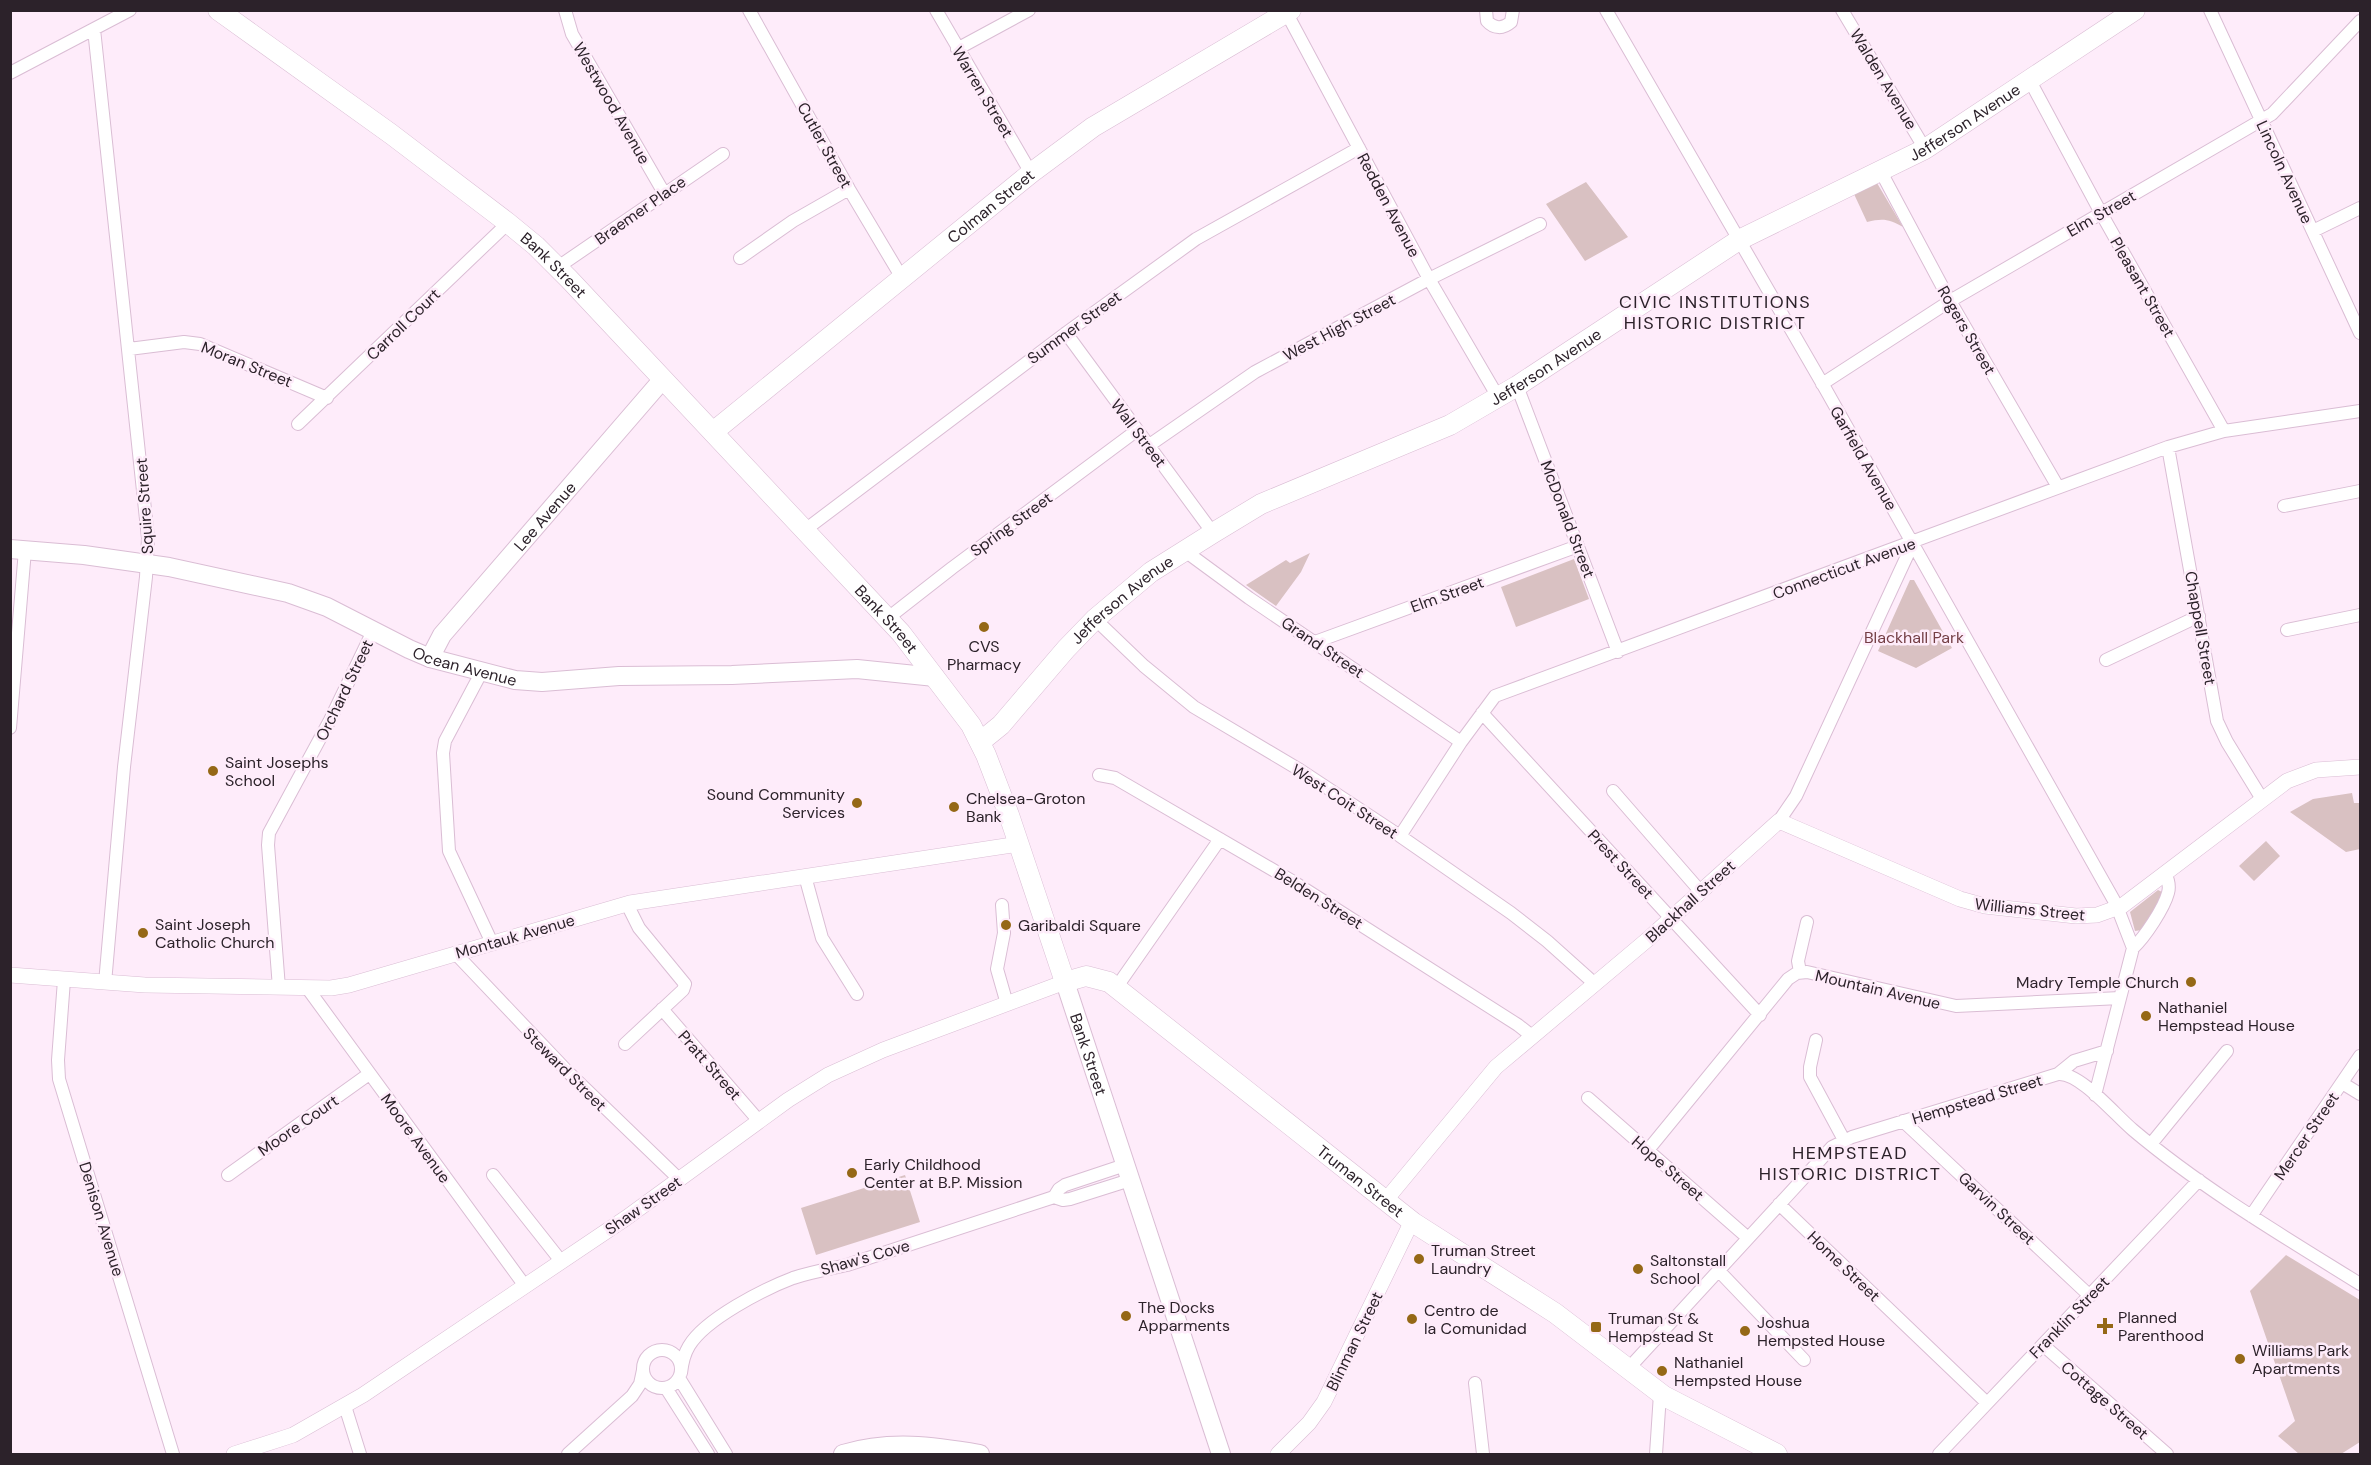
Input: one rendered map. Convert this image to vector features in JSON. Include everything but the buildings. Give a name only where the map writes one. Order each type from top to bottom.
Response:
[{"type":"main road","name":"Bank Street","points":[[218,10],[374,121],[508,223],[558,267],[888,618],[935,677],[981,742],[1019,844],[1221,1455]]},
{"type":"main road","name":"Jefferson Avenue","points":[[981,742],[1001,726],[1066,649],[1095,619],[1151,572],[1261,504],[1450,425],[1517,387],[1739,240],[1925,149],[2135,10]]},
{"type":"main road","name":"Colman Street","points":[[713,432],[1031,173],[1093,127],[1287,11]]},
{"type":"main road","name":"Lee Avenue","points":[[430,658],[442,635],[663,379]]},
{"type":"main road","name":"Ocean Avenue","points":[[18,549],[147,564],[210,575],[288,593],[327,607],[430,658],[515,680],[542,682],[618,676],[732,675],[836,669],[878,670],[935,677]]},
{"type":"main road","name":"Truman Street","points":[[1065,982],[1078,977],[1094,976],[1116,988],[1412,1221],[1555,1313],[1660,1394],[1778,1455]]},
{"type":"main road","points":[[843,1455],[869,1448],[900,1444],[930,1446],[981,1455]]},
{"type":"street","points":[[10,73],[130,10]]},
{"type":"street","name":"Westwood Avenue","points":[[565,10],[572,34],[664,193]]},
{"type":"street","name":"Cutler Street","points":[[749,10],[849,189],[902,278]]},
{"type":"street","name":"Warren Street","points":[[936,10],[1031,173]]},
{"type":"street","points":[[957,49],[1029,10]]},
{"type":"street","points":[[1486,10],[1487,21],[1495,27],[1511,22],[1513,10]]},
{"type":"street","name":"Garfield Avenue","points":[[1606,10],[1913,543],[2118,908],[2133,948]]},
{"type":"street","name":"Walden Avenue","points":[[1842,10],[1925,149]]},
{"type":"street","name":"Lincoln Avenue","points":[[2210,10],[2361,333]]},
{"type":"street","name":"Redden Avenue","points":[[1287,11],[1429,279],[1498,397]]},
{"type":"street","name":"Elm Street","points":[[1822,384],[1950,301],[2272,114],[2361,21]]},
{"type":"street","name":"Squire Street","points":[[94,29],[147,518],[147,564],[123,767],[105,983]]},
{"type":"street","name":"Pleasant Street","points":[[2029,79],[2101,213],[2224,431]]},
{"type":"street","name":"Summer Street","points":[[805,530],[1196,238],[1359,148]]},
{"type":"street","name":"Braemer Place","points":[[558,267],[723,154]]},
{"type":"street","name":"Rogers Street","points":[[1880,170],[1950,301],[2058,487]]},
{"type":"street","points":[[740,258],[793,220],[849,189]]},
{"type":"street","points":[[2313,231],[2361,208]]},
{"type":"street","name":"Carroll Court","points":[[298,424],[508,223]]},
{"type":"street","name":"West High Street","points":[[1148,446],[1255,372],[1429,279],[1540,224]]},
{"type":"street","name":"Wall Street","points":[[1066,333],[1213,533]]},
{"type":"street","name":"Moran Street","points":[[129,349],[184,342],[200,344],[327,398]]},
{"type":"street","name":"McDonald Street","points":[[1517,387],[1617,652]]},
{"type":"street","name":"Connecticut Avenue","points":[[1400,836],[1461,742],[1495,696],[2168,447],[2224,431],[2361,411]]},
{"type":"street","name":"Spring Street","points":[[888,618],[1136,431]]},
{"type":"street","name":"Chappell Street","points":[[2168,447],[2217,721],[2227,742],[2262,799]]},
{"type":"street","points":[[2284,506],[2361,491]]},
{"type":"street","name":"Blackhall Street","points":[[1385,1201],[1485,1079],[1509,1055],[1595,984],[1779,821],[1797,796],[1913,543]]},
{"type":"street","name":"Elm Street","points":[[1315,642],[1578,546]]},
{"type":"street","points":[[10,728],[18,549]]},
{"type":"street","name":"Grand Street","points":[[1185,551],[1220,578],[1461,742]]},
{"type":"street","points":[[2287,630],[2361,615]]},
{"type":"street","points":[[2106,660],[2199,616]]},
{"type":"street","name":"West Coit Street","points":[[1095,619],[1144,666],[1194,707],[1300,770],[1400,836],[1538,934],[1595,984]]},
{"type":"street","name":"Orchard Street","points":[[279,988],[269,833],[330,720],[373,631]]},
{"type":"street","points":[[482,673],[445,741],[443,753],[449,851],[492,943]]},
{"type":"street","name":"Prest Street","points":[[1482,713],[1760,1015]]},
{"type":"street","name":"Williams Street","points":[[1779,821],[1948,895],[1972,903],[2076,916],[2097,915],[2118,908],[2287,781],[2306,773],[2326,769],[2361,767]]},
{"type":"street","name":"Belden Street","points":[[1099,775],[1115,778],[1292,881],[1532,1036]]},
{"type":"street","points":[[1613,791],[1701,892]]},
{"type":"street","points":[[1116,988],[1220,839]]},
{"type":"street","name":"Montauk Avenue","points":[[10,975],[105,983],[331,988],[349,985],[627,904],[1019,844]]},
{"type":"street","points":[[2095,1095],[2133,948],[2146,933],[2167,896],[2168,885],[2165,873]]},
{"type":"street","points":[[804,876],[822,939],[856,994]]},
{"type":"street","points":[[624,1044],[684,989],[685,983],[639,928],[627,904]]},
{"type":"street","points":[[1002,905],[1004,933],[997,969],[1007,1004]]},
{"type":"street","points":[[1800,972],[1798,961],[1807,922]]},
{"type":"street","name":"Steward Street","points":[[456,954],[567,1071],[680,1179]]},
{"type":"street","name":"Mountain Avenue","points":[[1648,1150],[1788,979],[1800,972],[1956,1006],[2120,998]]},
{"type":"street","name":"Denison Avenue","points":[[64,980],[58,1060],[59,1079],[173,1455]]},
{"type":"street","name":"Shaw Street","points":[[234,1455],[293,1435],[345,1406],[680,1179],[807,1087],[849,1065],[1065,982]]},
{"type":"street","name":"Moore Avenue","points":[[308,988],[525,1286]]},
{"type":"street","name":"Pratt Street","points":[[662,1009],[759,1121]]},
{"type":"street","points":[[1816,1040],[1810,1077],[1844,1140]]},
{"type":"street","points":[[2058,1074],[2074,1062],[2107,1051]]},
{"type":"street","points":[[2151,1144],[2227,1051]]},
{"type":"street","name":"Mercer Street","points":[[2251,1216],[2361,1056]]},
{"type":"street","name":"Moore Court","points":[[228,1175],[369,1074]]},
{"type":"street","name":"Hempstead Street","points":[[1628,1369],[1826,1151],[1844,1140],[2058,1074],[2074,1077],[2151,1144],[2199,1180],[2251,1216],[2361,1284]]},
{"type":"street","points":[[2342,1083],[2361,1094]]},
{"type":"street","name":"Hope Street","points":[[1588,1098],[1748,1238]]},
{"type":"street","name":"Garvin Street","points":[[1903,1121],[2090,1296]]},
{"type":"street","name":"Shaw's Cove","points":[[663,1349],[690,1344],[737,1305],[775,1285],[847,1265],[1054,1197],[1065,1185],[1128,1172]]},
{"type":"street","points":[[494,1175],[561,1261]]},
{"type":"street","name":"Franklin Street","points":[[1939,1455],[2199,1180]]},
{"type":"street","name":"Home Street","points":[[1779,1204],[1987,1403]]},
{"type":"street","name":"Blinman Street","points":[[1281,1453],[1324,1402],[1412,1221]]},
{"type":"street","points":[[1718,1270],[1804,1360]]},
{"type":"street","points":[[632,1396],[661,1387],[680,1375],[690,1344]]},
{"type":"street","name":"Cottage Street","points":[[2043,1345],[2168,1455]]},
{"type":"street","points":[[568,1455],[632,1396],[640,1384],[648,1355],[663,1349],[678,1357],[680,1375],[726,1455]]},
{"type":"street","points":[[643,1370],[646,1380],[661,1387],[708,1455]]},
{"type":"street","points":[[1475,1383],[1483,1455]]},
{"type":"street","points":[[1656,1455],[1660,1394]]},
{"type":"street","points":[[345,1406],[360,1455]]},
{"type":"green space","points":[[1586,182],[1628,237],[1585,261],[1546,204]]},
{"type":"green space","points":[[1877,183],[1903,227],[1886,220],[1867,222],[1854,194]]},
{"type":"green space","points":[[1310,553],[1301,572],[1276,606],[1246,585],[1286,560],[1290,563]]},
{"type":"green space","points":[[1574,559],[1589,599],[1516,627],[1501,587]]},
{"type":"green space","name":"Blackhall Park","points":[[1910,580],[1914,580],[1952,648],[1916,668],[1878,651]]},
{"type":"green space","points":[[2352,793],[2354,803],[2360,803],[2360,849],[2346,852],[2290,812],[2313,799]]},
{"type":"green space","points":[[2266,841],[2280,856],[2254,881],[2239,866]]},
{"type":"green space","points":[[2158,890],[2163,895],[2142,930],[2135,931],[2130,912]]},
{"type":"green space","points":[[905,1175],[920,1222],[816,1255],[801,1208]]},
{"type":"green space","points":[[2286,1255],[2360,1300],[2360,1442],[2341,1454],[2299,1454],[2278,1436],[2295,1421],[2250,1291]]},
{"type":"place","name":"CVS Pharmacy","points":[[984,627]]},
{"type":"place","name":"Saint Josephs School","points":[[213,771]]},
{"type":"place","name":"Sound Community Services","points":[[857,803]]},
{"type":"place","name":"Chelsea-Groton Bank","points":[[954,807]]},
{"type":"place","name":"Garibaldi Square","points":[[1006,925]]},
{"type":"place","name":"Saint Joseph Catholic Church","points":[[143,933]]},
{"type":"place","name":"Madry Temple Church","points":[[2191,982]]},
{"type":"place","name":"Nathaniel Hempstead House","points":[[2146,1016]]},
{"type":"place","name":"Early Childhood Center at B.P. Mission","points":[[852,1173]]},
{"type":"place","name":"Truman Street Laundry","points":[[1419,1259]]},
{"type":"place","name":"Saltonstall School","points":[[1638,1269]]},
{"type":"place","name":"The Docks Apparments","points":[[1126,1316]]},
{"type":"place","name":"Centro de la Comunidad","points":[[1412,1319]]},
{"type":"place","name":"Planned Parenthood","points":[[2105,1326]]},
{"type":"place","name":"Truman St & Hempstead St","points":[[1596,1327]]},
{"type":"place","name":"Joshua Hempsted House","points":[[1745,1331]]},
{"type":"place","name":"Williams Park Apartments","points":[[2240,1359]]},
{"type":"place","name":"Nathaniel Hempsted House","points":[[1662,1371]]},
{"type":"district","name":"CIVIC INSTITUTIONS HISTORIC DISTRICT","points":[[1715,312]]},
{"type":"district","name":"HEMPSTEAD HISTORIC DISTRICT","points":[[1850,1163]]}]
